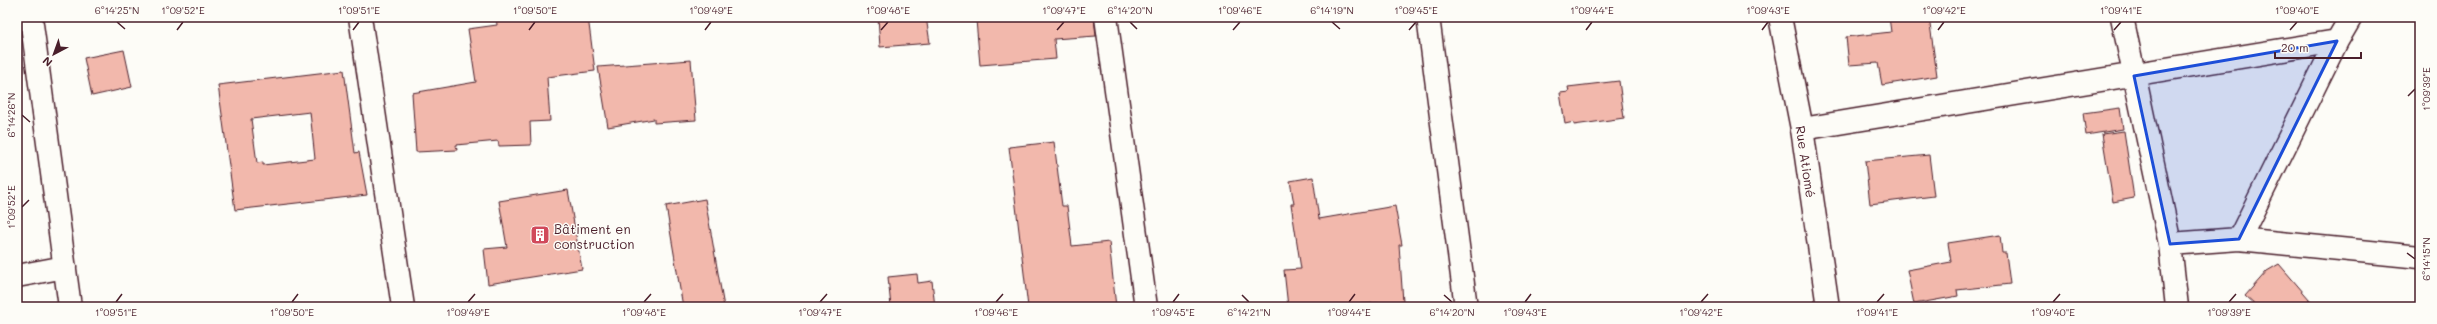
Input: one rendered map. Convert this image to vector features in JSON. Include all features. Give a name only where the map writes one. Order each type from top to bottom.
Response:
[{"type":"street","points":[[31,17],[70,307]]},
{"type":"street","points":[[360,17],[403,307]]},
{"type":"street","points":[[1106,17],[1146,307]]},
{"type":"street","points":[[1428,17],[1466,307]]},
{"type":"street","name":"Rue Atiomé","points":[[1780,17],[1802,129],[1828,307]]},
{"type":"street","points":[[2122,17],[2170,244],[2177,307]]},
{"type":"street","points":[[2239,239],[2337,41],[2351,17]]},
{"type":"street","points":[[1802,129],[2134,76],[2337,41]]},
{"type":"street","points":[[2170,244],[2239,239],[2420,257]]},
{"type":"street","points":[[17,276],[65,267]]},
{"type":"highlighted area","points":[[2337,41],[2239,239],[2170,244],[2134,76]]},
{"type":"building","points":[[496,17],[551,17],[551,20],[588,17],[595,71],[547,77],[550,121],[530,122],[531,145],[499,146],[498,141],[456,145],[457,150],[416,152],[412,93],[476,82],[468,29],[497,25]]},
{"type":"building","points":[[878,17],[926,17],[930,43],[880,47]]},
{"type":"building","points":[[1009,17],[1094,17],[1096,36],[1054,39],[1056,59],[980,65],[976,20]]},
{"type":"building","points":[[1889,17],[1929,17],[1937,76],[1882,85],[1878,63],[1849,65],[1846,37],[1891,32]]},
{"type":"building","points":[[124,50],[132,87],[92,96],[84,58]]},
{"type":"building","points":[[691,60],[696,120],[654,123],[654,119],[608,127],[598,67]]},
{"type":"building","points":[[344,70],[355,153],[359,152],[367,195],[235,210],[218,85]],"holes":[[[310,112],[315,159],[263,165],[263,162],[257,163],[251,119]]]},
{"type":"building","points":[[1619,81],[1624,118],[1574,125],[1574,122],[1565,124],[1560,93],[1569,92],[1568,87]]},
{"type":"building","points":[[2120,108],[2123,129],[2086,135],[2083,113]]},
{"type":"building","points":[[2124,131],[2134,198],[2113,202],[2102,134]]},
{"type":"building","points":[[1054,142],[1062,206],[1067,206],[1072,246],[1109,242],[1116,307],[1028,307],[1009,147]]},
{"type":"building","points":[[1929,155],[1934,196],[1870,204],[1865,161]]},
{"type":"building","points":[[1313,177],[1319,219],[1395,206],[1402,245],[1399,245],[1403,302],[1288,307],[1284,270],[1301,269],[1291,204],[1294,204],[1290,181]]},
{"type":"building","name":"Bâtiment en construction","points":[[568,190],[582,269],[488,284],[484,249],[507,247],[499,201]]},
{"type":"building","points":[[705,199],[724,307],[683,307],[666,206]]},
{"type":"building","points":[[2000,235],[2002,253],[2006,253],[2010,284],[1957,290],[1958,296],[1914,304],[1907,270],[1951,262],[1948,243]]},
{"type":"building","points":[[2279,264],[2316,307],[2257,307],[2245,296],[2267,271]]},
{"type":"building","points":[[917,274],[918,283],[932,281],[935,307],[891,307],[888,277]]},
{"type":"place","name":"Bâtiment en construction","points":[[540,235]]}]
